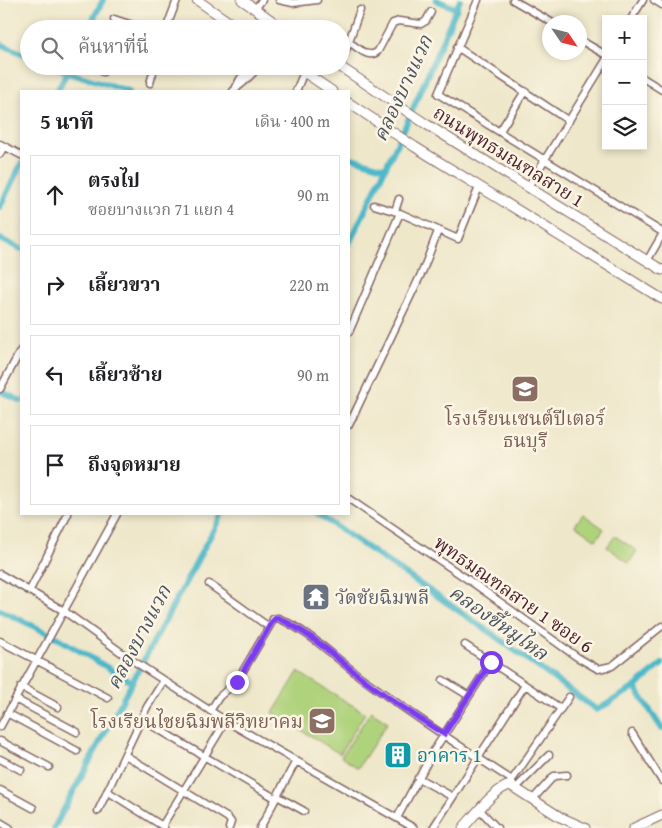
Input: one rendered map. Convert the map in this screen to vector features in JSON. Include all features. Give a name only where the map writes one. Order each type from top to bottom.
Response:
[{"type":"main road","points":[[197,0],[226,20]]},
{"type":"main road","points":[[242,0],[271,20]]},
{"type":"main road","name":"ถนนพุทธมณฑลสาย 1","points":[[350,73],[426,124],[662,270]]},
{"type":"main road","points":[[308,75],[331,90]]},
{"type":"main road","points":[[350,104],[414,147],[662,299]]},
{"type":"main road","points":[[464,828],[501,789],[513,785],[560,817],[585,828]]},
{"type":"main road","points":[[634,828],[662,815]]},
{"type":"street","points":[[169,20],[177,0]]},
{"type":"street","points":[[255,9],[262,0]]},
{"type":"street","points":[[281,0],[300,3],[317,0]]},
{"type":"street","points":[[478,0],[438,94],[662,234],[647,261]]},
{"type":"street","points":[[513,0],[542,17]]},
{"type":"street","points":[[634,15],[643,0]]},
{"type":"street","points":[[654,0],[662,5]]},
{"type":"street","points":[[360,10],[350,43],[370,55],[375,55],[378,52],[393,23],[399,21],[421,24],[426,21],[431,12]]},
{"type":"street","points":[[587,44],[602,54]]},
{"type":"street","points":[[457,47],[569,121]]},
{"type":"street","points":[[528,187],[602,67]]},
{"type":"street","points":[[150,83],[152,75]]},
{"type":"street","points":[[234,90],[243,75]]},
{"type":"street","points":[[234,90],[251,75]]},
{"type":"street","points":[[296,90],[303,75]]},
{"type":"street","points":[[647,81],[662,90]]},
{"type":"street","points":[[500,131],[525,91]]},
{"type":"street","points":[[0,154],[2,145],[20,154]]},
{"type":"street","points":[[374,205],[398,212],[458,239],[479,187]]},
{"type":"street","points":[[350,330],[398,212],[399,199]]},
{"type":"street","points":[[350,423],[423,270],[438,231]]},
{"type":"street","points":[[0,389],[20,352]]},
{"type":"street","name":"พุทธมณฑลสาย 1 ซอย 6","points":[[350,500],[577,658],[598,669],[612,666],[662,626]]},
{"type":"street","points":[[30,590],[68,515]]},
{"type":"street","points":[[0,727],[48,636],[64,611],[116,515]]},
{"type":"street","points":[[0,574],[64,611],[129,658],[226,721],[414,828]]},
{"type":"street","points":[[209,584],[269,627]]},
{"type":"street","points":[[210,710],[219,697],[237,682],[276,618],[284,621],[330,651],[355,673],[410,714],[478,757],[513,785]]},
{"type":"street","points":[[0,641],[108,698]]},
{"type":"street","points":[[465,645],[560,708]]},
{"type":"street","points":[[397,818],[444,734],[491,662]]},
{"type":"street","points":[[98,812],[141,719],[164,680]]},
{"type":"street","points":[[443,680],[469,696]]},
{"type":"street","points":[[433,828],[525,685]]},
{"type":"street","points":[[21,687],[58,707]]},
{"type":"street","points":[[513,785],[569,696]]},
{"type":"street","points":[[15,699],[77,732]]},
{"type":"street","points":[[7,713],[77,751]]},
{"type":"street","points":[[141,719],[204,757],[304,811]]},
{"type":"street","points":[[108,791],[163,827],[226,721]]},
{"type":"street","points":[[632,733],[662,781]]},
{"type":"street","points":[[0,741],[49,767]]},
{"type":"street","points":[[125,755],[228,818],[231,822],[229,828]]},
{"type":"street","points":[[513,785],[549,755]]},
{"type":"street","points":[[0,759],[22,770]]},
{"type":"street","points":[[261,827],[296,761]]},
{"type":"street","points":[[532,799],[554,776],[568,775]]},
{"type":"street","points":[[418,778],[452,797]]},
{"type":"street","points":[[0,790],[33,808]]},
{"type":"street","points":[[480,810],[497,828]]},
{"type":"street","points":[[0,822],[10,828]]},
{"type":"green space","points":[[583,514],[604,529],[596,540],[575,525]]},
{"type":"green space","points":[[615,536],[637,551],[629,563],[607,547]]},
{"type":"green space","points":[[298,672],[365,713],[340,754],[273,713]]},
{"type":"green space","points":[[371,711],[388,722],[358,768],[341,757]]},
{"type":"waterway","points":[[93,20],[103,0]]},
{"type":"waterway","points":[[436,0],[457,9]]},
{"type":"waterway","name":"คลองบางแวก","points":[[350,242],[404,129],[460,0]]},
{"type":"waterway","points":[[0,44],[20,52]]},
{"type":"waterway","points":[[58,90],[65,75]]},
{"type":"waterway","points":[[77,75],[126,90]]},
{"type":"waterway","points":[[350,157],[385,168]]},
{"type":"waterway","points":[[0,207],[20,166]]},
{"type":"waterway","points":[[0,239],[20,249]]},
{"type":"waterway","points":[[0,391],[20,401]]},
{"type":"waterway","name":"คลองบางแวก","points":[[54,828],[221,515]]},
{"type":"waterway","name":"คลองขี้หมูไหล","points":[[319,515],[488,631],[597,710],[635,687],[662,664]]},
{"type":"waterway","points":[[0,610],[56,637],[132,682]]},
{"type":"waterway","points":[[635,687],[662,729]]},
{"type":"place","name":"โรงเรียนเซนต์ปีเตอร์ ธนบุรี","points":[[525,389]]},
{"type":"place","name":"วัดชัยฉิมพลี","points":[[316,597]]},
{"type":"place","name":"โรงเรียนไชยฉิมพลีวิทยาคม","points":[[322,721]]},
{"type":"place","name":"อาคาร 1","points":[[398,755]]},
{"type":"route","points":[[237,682],[272,622],[278,618],[330,651],[355,673],[410,714],[444,734],[491,662]]}]
